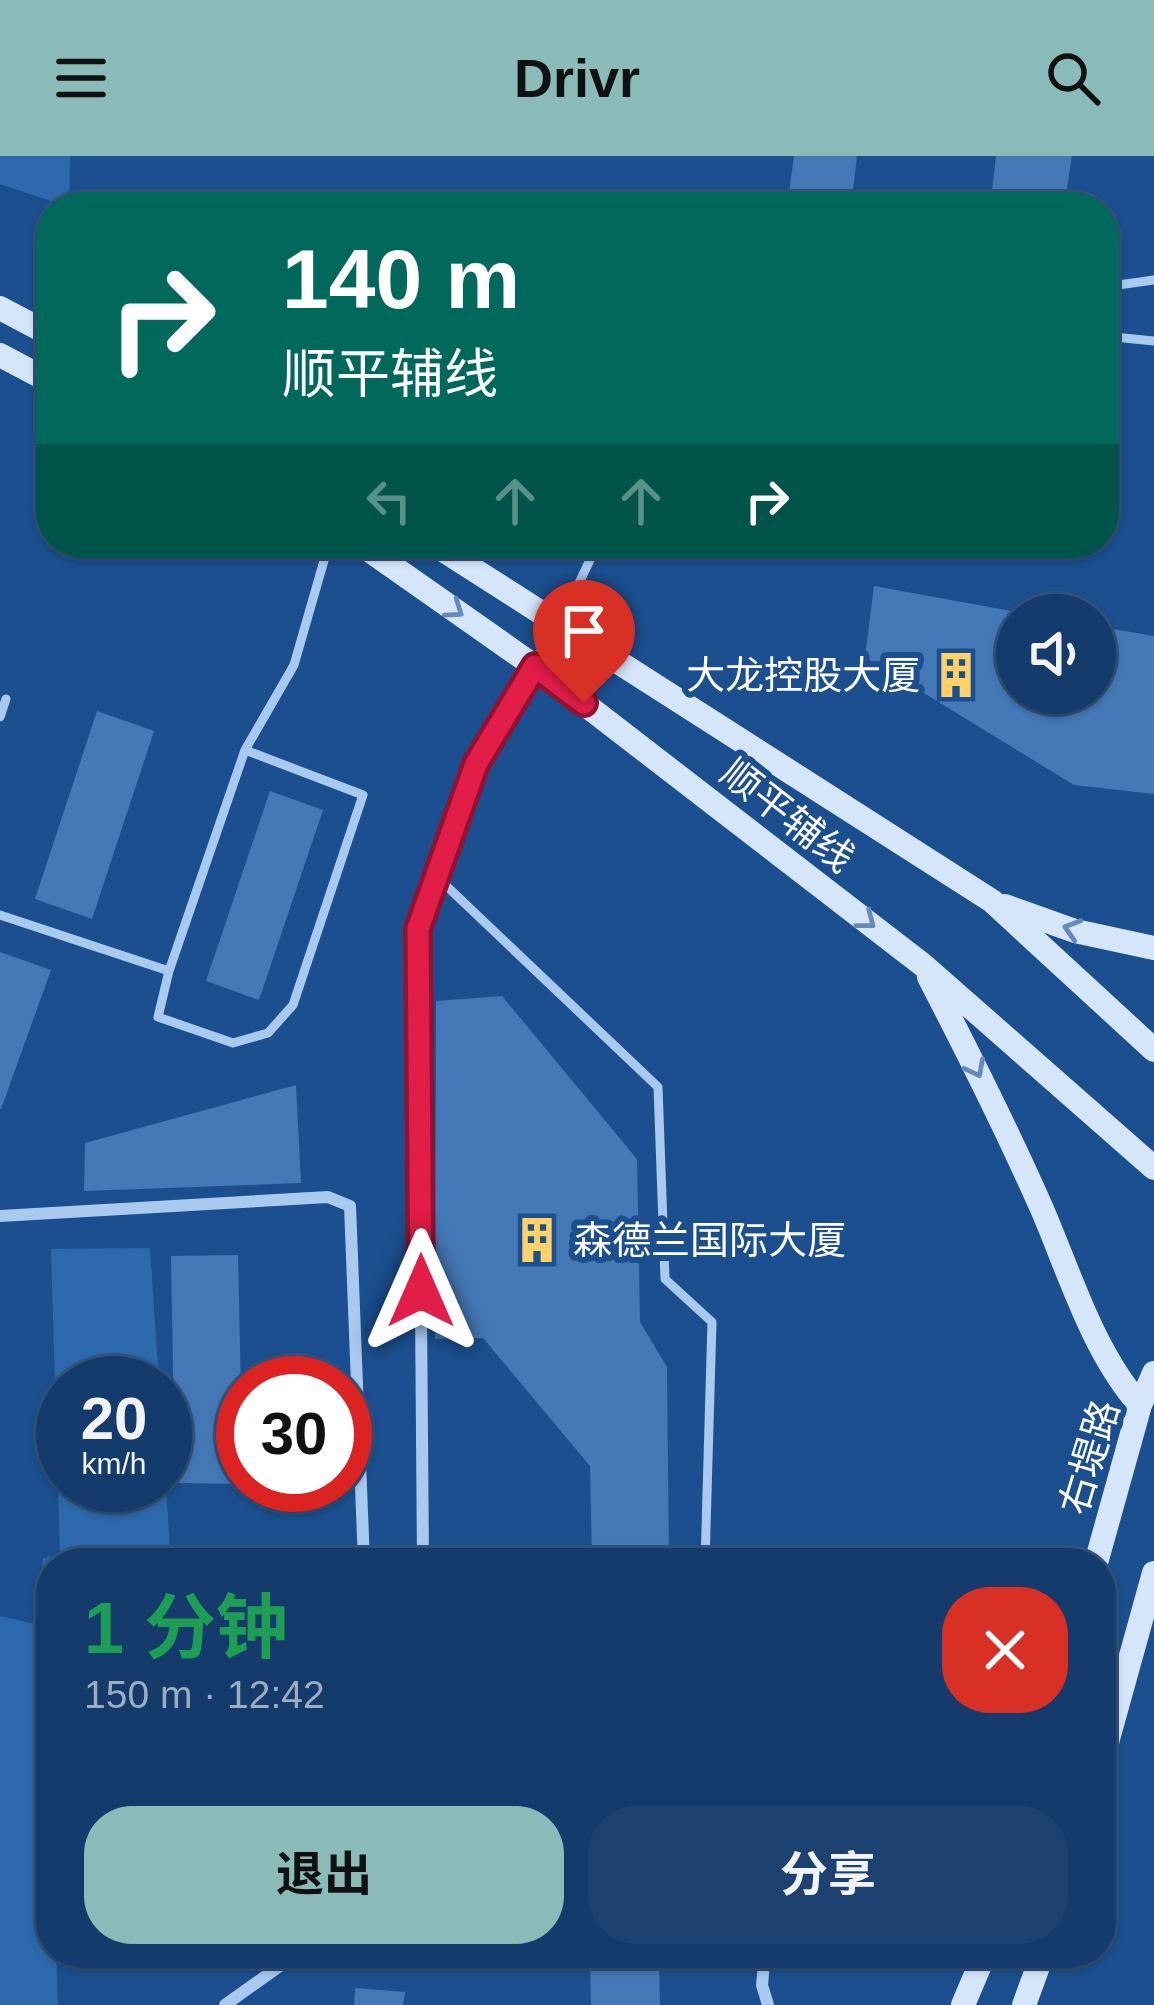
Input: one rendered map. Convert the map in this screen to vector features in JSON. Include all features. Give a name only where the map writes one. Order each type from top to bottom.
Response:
[{"type":"main road","points":[[0,308],[36,327]]},
{"type":"main road","points":[[0,355],[36,374]]},
{"type":"main road","name":"顺平辅线","points":[[380,558],[535,666],[923,964],[1154,1168]]},
{"type":"main road","name":"顺平辅线","points":[[456,558],[992,902],[1154,1050]]},
{"type":"main road","points":[[992,902],[1075,931],[1154,948]]},
{"type":"main road","points":[[923,964],[1004,1122],[1098,1336],[1122,1384],[1140,1405]]},
{"type":"main road","name":"右堤路","points":[[1100,1548],[1140,1405],[1154,1373]]},
{"type":"main road","points":[[1116,1710],[1154,1573]]},
{"type":"main road","points":[[963,2005],[979,1968]]},
{"type":"main road","points":[[1024,2005],[1038,1968]]},
{"type":"street","points":[[423,1548],[418,929],[476,764],[560,623]]},
{"type":"street","points":[[0,1216],[328,1197],[350,1206],[363,1548]]},
{"type":"street","points":[[225,2005],[277,1968]]},
{"type":"street","points":[[764,1968],[768,2005]]},
{"type":"lane","points":[[1119,285],[1154,280]]},
{"type":"lane","points":[[1119,338],[1154,341]]},
{"type":"lane","points":[[245,750],[363,796],[292,1005],[268,1033],[233,1043],[158,1017],[169,971],[245,750],[294,664],[324,558]]},
{"type":"lane","points":[[560,623],[591,558]]},
{"type":"lane","points":[[0,717],[6,699]]},
{"type":"lane","points":[[437,877],[658,1087],[665,1279],[712,1322],[705,1548]]},
{"type":"lane","points":[[0,915],[169,971]]},
{"type":"shaded area","points":[[0,156],[70,156],[69,192],[36,192],[36,196],[0,184]]},
{"type":"shaded area","points":[[150,1248],[157,1356],[54,1356],[51,1249]]},
{"type":"shaded area","points":[[59,1512],[168,1512],[170,1548],[60,1548]]},
{"type":"shaded area","points":[[0,1616],[36,1624],[36,1968],[57,1968],[58,2005],[0,2005]]},
{"type":"building","points":[[794,156],[857,156],[853,192],[789,192]]},
{"type":"building","points":[[996,156],[1072,156],[1066,192],[992,192]]},
{"type":"building","name":"大龙控股大厦","points":[[874,586],[996,608],[996,714],[1116,714],[1116,630],[1154,636],[1154,794],[1074,785],[865,657]]},
{"type":"building","points":[[97,711],[154,731],[92,919],[35,899]]},
{"type":"building","points":[[270,791],[323,810],[259,1000],[206,981]]},
{"type":"building","points":[[0,952],[51,970],[1,1109],[0,1109]]},
{"type":"building","name":"森德兰国际大厦","points":[[502,996],[637,1159],[640,1322],[667,1367],[669,1548],[592,1548],[590,1466],[483,1338],[435,1339],[436,1001]]},
{"type":"building","points":[[296,1085],[301,1183],[84,1191],[85,1143]]},
{"type":"building","points":[[238,1255],[240,1356],[216,1356],[216,1484],[192,1483],[192,1356],[173,1356],[171,1256]]},
{"type":"building","points":[[590,1968],[659,1968],[660,2005],[591,2005]]},
{"type":"building","points":[[355,1988],[405,1992],[403,2005],[354,2005]]},
{"type":"place","name":"大龙控股大厦","points":[[956,675]]},
{"type":"place","name":"森德兰国际大厦","points":[[537,1240]]},
{"type":"route","points":[[421,1291],[418,929],[476,764],[535,666],[584,703]]}]
